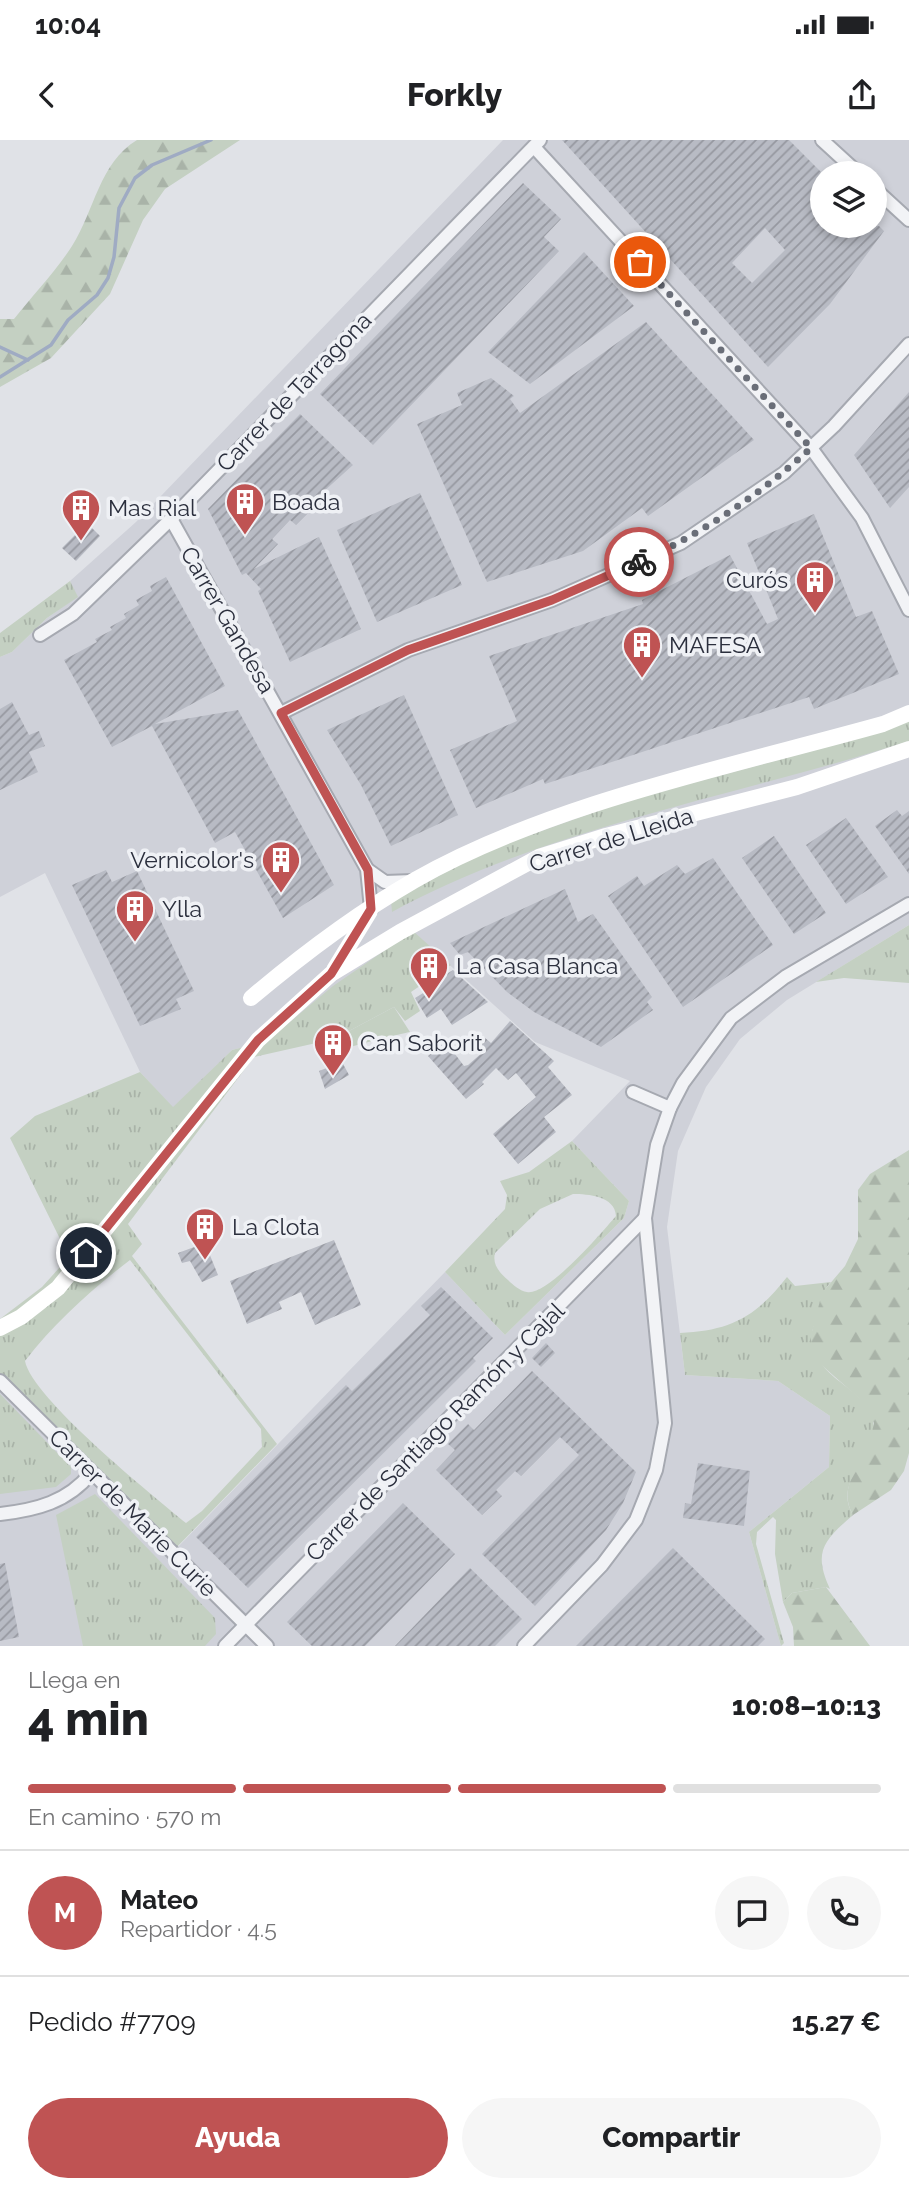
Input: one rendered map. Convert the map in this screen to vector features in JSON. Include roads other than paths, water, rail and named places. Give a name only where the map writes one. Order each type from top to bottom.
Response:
[{"type":"street","points":[[822,140],[845,161]]},
{"type":"street","points":[[537,143],[811,448],[862,518],[909,610]]},
{"type":"street","name":"Carrer de Tarragona","points":[[40,635],[73,614],[171,519],[537,143]]},
{"type":"street","points":[[887,200],[909,220]]},
{"type":"street","points":[[281,713],[408,650],[555,599],[681,543],[784,473],[889,369],[909,344]]},
{"type":"street","name":"Carrer Gandesa","points":[[171,519],[368,870],[371,909]]},
{"type":"street","name":"Carrer de Lleida","points":[[251,998],[311,947],[414,881],[487,845],[596,804],[883,724],[909,713]]},
{"type":"street","name":"Carrer de Lleida","points":[[0,1328],[21,1317],[58,1288],[258,1040],[331,974],[400,932],[539,857],[606,836],[797,787],[909,749]]},
{"type":"street","points":[[368,870],[385,882],[414,881]]},
{"type":"street","points":[[524,1646],[602,1564],[636,1520],[656,1470],[665,1423],[645,1218],[657,1145],[670,1108],[683,1083],[731,1018],[785,977],[909,904]]},
{"type":"street","name":"Carrer de Lleida","points":[[331,974],[371,909]]},
{"type":"street","points":[[633,1092],[670,1108]]},
{"type":"street","name":"Carrer de Santiago Ramón y Cajal","points":[[225,1646],[645,1218]]},
{"type":"street","name":"Carrer de Marie Curie","points":[[0,1381],[267,1646]]},
{"type":"street","points":[[0,1514],[57,1501],[71,1494],[91,1473]]},
{"type":"waterway","points":[[0,377],[51,345],[68,320],[97,295],[108,278],[114,257],[119,208],[135,178],[152,165],[211,140]]},
{"type":"waterway","points":[[0,347],[28,360]]},
{"type":"place","name":"Boada","points":[[245,536]]},
{"type":"place","name":"Mas Rial","points":[[81,542]]},
{"type":"place","name":"Curós","points":[[815,614]]},
{"type":"place","name":"MAFESA","points":[[642,679]]},
{"type":"place","name":"Vernicolor's","points":[[281,894]]},
{"type":"place","name":"Ylla","points":[[135,943]]},
{"type":"place","name":"La Casa Blanca","points":[[429,1000]]},
{"type":"place","name":"Can Saborit","points":[[333,1077]]},
{"type":"place","name":"La Clota","points":[[205,1261]]}]
